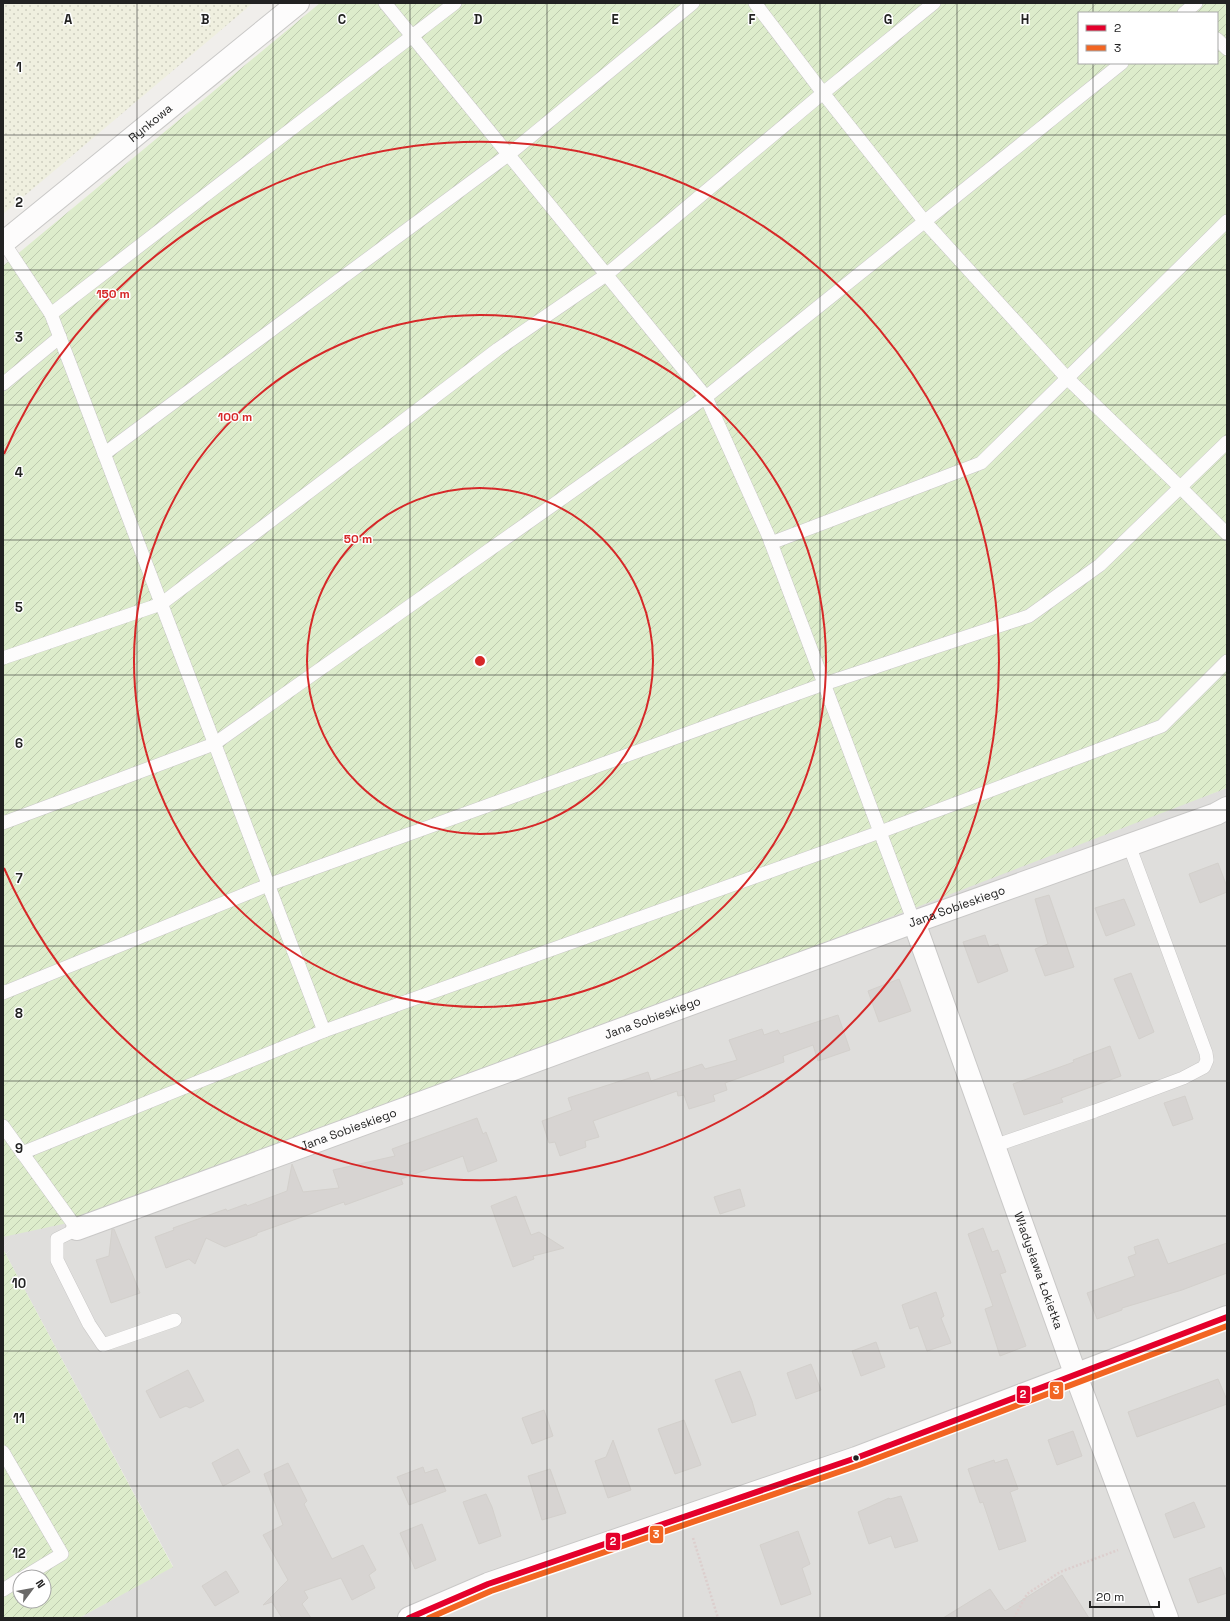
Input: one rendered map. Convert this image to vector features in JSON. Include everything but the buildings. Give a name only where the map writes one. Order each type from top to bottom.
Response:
[{"type":"street","name":"Rynkowa","points":[[3,243],[298,3]]},
{"type":"street","name":"Jana Sobieskiego","points":[[77,1229],[914,922],[1216,814],[1227,808]]},
{"type":"street","name":"Władysława Łokietka","points":[[914,922],[1075,1373],[1167,1618]]},
{"type":"street","points":[[409,1618],[488,1584],[856,1458],[1075,1373],[1227,1317]]},
{"type":"lane","points":[[385,3],[706,397],[771,542],[914,922]]},
{"type":"lane","points":[[51,314],[455,3]]},
{"type":"lane","points":[[104,454],[508,155],[693,3]]},
{"type":"lane","points":[[755,3],[823,93],[925,222],[1067,378],[1227,534]]},
{"type":"lane","points":[[3,658],[161,604],[498,349],[606,275],[823,93],[934,3]]},
{"type":"lane","points":[[1218,40],[1227,49]]},
{"type":"lane","points":[[3,823],[214,744],[706,397],[1121,64]]},
{"type":"lane","points":[[771,542],[981,463],[1227,221]]},
{"type":"lane","points":[[3,243],[51,314],[324,1031]]},
{"type":"lane","points":[[3,384],[60,337]]},
{"type":"lane","points":[[3,993],[268,885],[824,684],[1029,616],[1100,565],[1227,442]]},
{"type":"lane","points":[[22,1152],[324,1031],[880,832],[1162,726],[1227,661]]},
{"type":"lane","points":[[994,1146],[1095,1111],[1183,1078],[1204,1067],[1207,1060],[1206,1052],[1129,845]]},
{"type":"lane","points":[[3,1126],[77,1229],[57,1239],[57,1260],[89,1324],[103,1345],[175,1320]]},
{"type":"lane","points":[[3,1452],[62,1554],[37,1569]]},
{"type":"lane","points":[[3,1590],[12,1584]]},
{"type":"path","points":[[687,1516],[718,1618]]},
{"type":"path","points":[[1014,1618],[1027,1594],[1060,1572],[1139,1542]]},
{"type":"shaded area","points":[[1227,788],[1227,1618],[79,1618],[173,1566],[3,1249],[3,1236]]},
{"type":"green space","points":[[3,3],[253,3],[3,214]]},
{"type":"green space","points":[[320,3],[1227,3],[1227,788],[128,1210],[3,1237],[3,266]]},
{"type":"green space","points":[[3,1249],[173,1567],[79,1618],[3,1618]]},
{"type":"transit line","name":"2","points":[[409,1618],[488,1584],[856,1458],[1227,1317]]},
{"type":"transit line","name":"3","points":[[429,1618],[491,1591],[859,1465],[1227,1326]]}]
